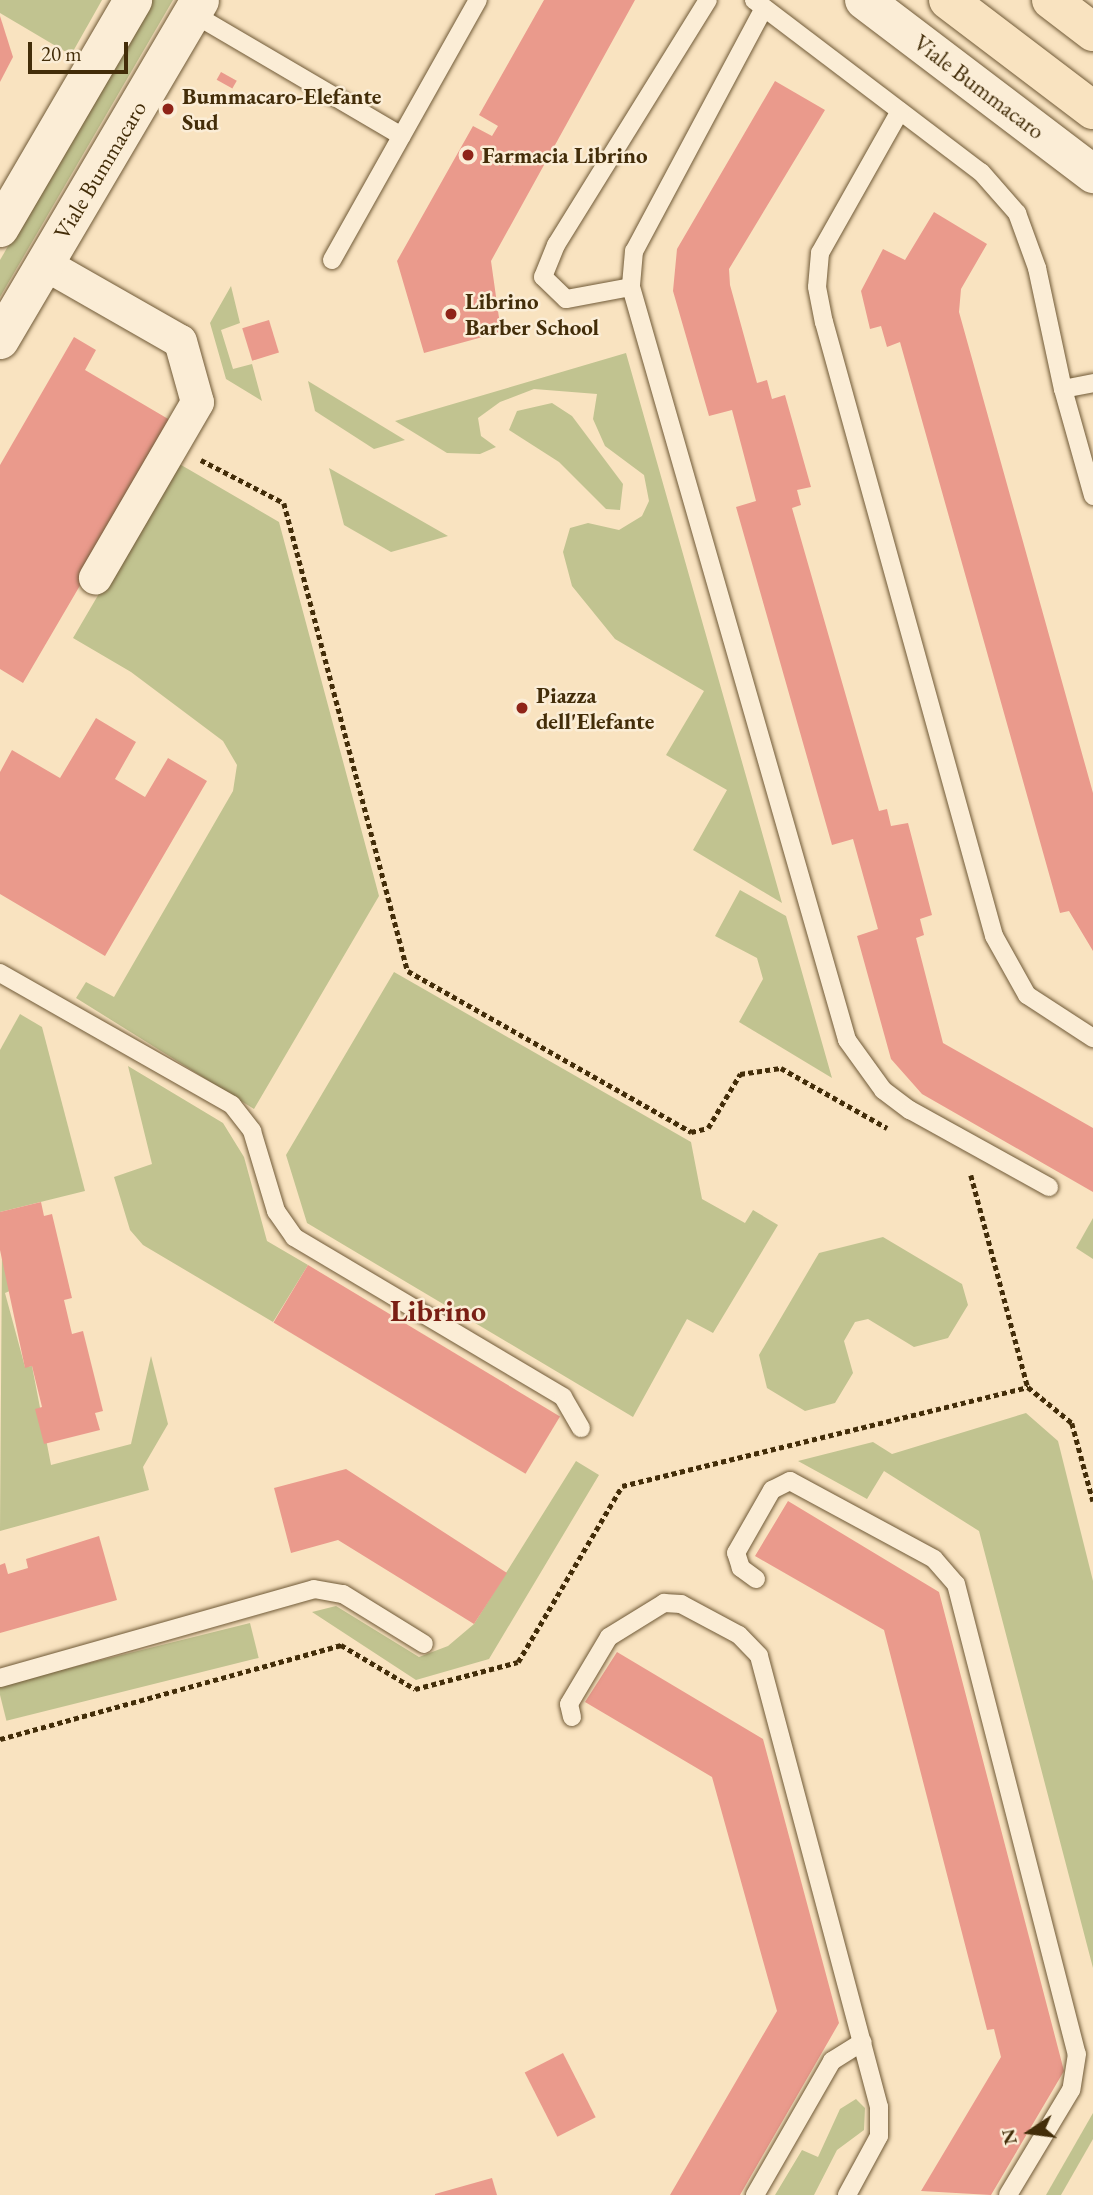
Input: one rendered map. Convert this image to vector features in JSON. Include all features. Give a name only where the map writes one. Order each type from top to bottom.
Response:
[{"type":"main road","points":[[0,228],[133,0]]},
{"type":"main road","name":"Viale Bummacaro","points":[[864,0],[1093,174]]},
{"type":"main road","points":[[948,0],[1093,110]]},
{"type":"main road","points":[[1051,0],[1093,32]]},
{"type":"main road","name":"Viale Bummacaro","points":[[0,340],[196,7]]},
{"type":"street","points":[[45,264],[180,341],[197,401],[95,577]]},
{"type":"lane","points":[[332,260],[478,0]]},
{"type":"lane","points":[[631,287],[566,299],[544,277],[556,245],[708,0]]},
{"type":"lane","points":[[1049,1187],[910,1110],[883,1090],[847,1040],[631,287],[634,251],[759,4],[981,172],[1017,213],[1037,268],[1063,390],[1093,496]]},
{"type":"lane","points":[[196,7],[402,136]]},
{"type":"lane","points":[[900,111],[820,253],[817,287],[824,322],[994,936],[1027,995],[1093,1038]]},
{"type":"lane","points":[[1063,390],[1093,383]]},
{"type":"lane","points":[[0,973],[233,1104],[252,1131],[276,1211],[294,1237],[563,1397],[581,1428]]},
{"type":"lane","points":[[756,1579],[741,1568],[736,1553],[772,1490],[790,1481],[933,1559],[956,1584],[1077,2054],[1072,2090],[1008,2195]]},
{"type":"lane","points":[[0,1678],[314,1589],[343,1594],[424,1644]]},
{"type":"lane","points":[[572,1717],[569,1704],[609,1637],[656,1606],[681,1604],[750,1644],[765,1672],[863,2042],[881,2123],[848,2195]]},
{"type":"lane","points":[[755,2195],[832,2061],[863,2042]]},
{"type":"path","points":[[171,444],[284,503],[408,971],[691,1132],[708,1128],[740,1074],[781,1068],[899,1135]]},
{"type":"path","points":[[960,1169],[972,1176],[1028,1387],[1072,1423],[1093,1501]]},
{"type":"path","points":[[0,1739],[341,1645],[415,1689],[518,1662],[622,1486],[1028,1387]]},
{"type":"green space","points":[[0,0],[102,0],[71,55],[0,13]]},
{"type":"green space","points":[[151,0],[173,0],[0,297],[0,260]]},
{"type":"green space","points":[[231,286],[240,323],[221,330],[233,369],[252,364],[262,401],[226,379],[210,323]]},
{"type":"green space","points":[[626,353],[782,903],[693,850],[727,790],[666,755],[704,691],[615,639],[572,586],[563,552],[570,528],[588,523],[619,530],[642,516],[649,501],[644,475],[605,446],[593,419],[597,394],[534,389],[500,402],[478,418],[481,436],[496,447],[480,454],[447,453],[395,421]]},
{"type":"green space","points":[[308,381],[405,440],[374,449],[315,411]]},
{"type":"green space","points":[[552,403],[572,416],[623,484],[620,510],[606,509],[559,462],[509,430],[517,411]]},
{"type":"green space","points":[[176,462],[279,522],[379,896],[254,1109],[76,998],[86,982],[114,997],[233,791],[237,765],[223,741],[131,672],[73,638]]},
{"type":"green space","points":[[329,468],[448,536],[391,552],[344,525]]},
{"type":"green space","points":[[740,890],[786,916],[832,1078],[739,1022],[763,979],[757,958],[715,936]]},
{"type":"green space","points":[[394,972],[691,1142],[702,1199],[745,1223],[753,1210],[778,1225],[713,1333],[687,1319],[633,1417],[307,1223],[286,1155]]},
{"type":"green space","points":[[20,1014],[42,1027],[85,1191],[0,1212],[0,1050]]},
{"type":"green space","points":[[128,1066],[223,1123],[244,1157],[267,1241],[308,1265],[273,1322],[143,1245],[130,1230],[114,1177],[152,1164]]},
{"type":"green space","points":[[1093,1218],[1093,1259],[1076,1248]]},
{"type":"green space","points":[[883,1237],[962,1284],[968,1305],[948,1338],[914,1347],[868,1319],[855,1322],[844,1341],[853,1373],[835,1403],[805,1411],[767,1388],[759,1355],[819,1253]]},
{"type":"green space","points":[[2,1250],[12,1290],[5,1293],[25,1367],[32,1366],[51,1465],[131,1444],[151,1356],[168,1424],[143,1467],[149,1490],[0,1531]]},
{"type":"green space","points":[[1026,1413],[1058,1441],[1093,1581],[1093,1968],[979,1531],[884,1471],[867,1499],[798,1461],[873,1442],[892,1454]]},
{"type":"green space","points":[[576,1461],[599,1475],[489,1659],[416,1680],[312,1612],[336,1606],[419,1657],[448,1646],[474,1624]]},
{"type":"green space","points":[[250,1623],[259,1658],[6,1721],[0,1685]]},
{"type":"green space","points":[[856,2099],[865,2108],[864,2130],[837,2150],[814,2195],[775,2195],[802,2150],[818,2157],[840,2109]]},
{"type":"green space","points":[[1093,2113],[1093,2139],[1061,2195],[1046,2195]]},
{"type":"building","points":[[544,0],[635,0],[491,261],[501,332],[424,353],[397,261],[473,126],[492,136],[498,126],[479,115]]},
{"type":"building","points":[[0,16],[13,57],[0,82]]},
{"type":"building","points":[[221,72],[237,81],[232,89],[217,80]]},
{"type":"building","points":[[775,81],[825,110],[729,269],[730,285],[757,383],[767,380],[772,399],[785,395],[811,487],[797,490],[801,505],[792,508],[879,811],[887,809],[891,826],[908,823],[932,915],[920,919],[924,935],[916,938],[943,1043],[1093,1128],[1093,1192],[922,1094],[891,1059],[857,936],[878,929],[853,839],[832,845],[736,507],[756,501],[732,410],[709,416],[673,291],[677,249]]},
{"type":"building","points":[[934,212],[987,244],[961,289],[959,312],[1093,793],[1093,951],[1069,911],[1060,913],[900,342],[887,347],[881,326],[870,329],[861,291],[883,249],[905,260]]},
{"type":"building","points":[[269,320],[279,353],[252,361],[242,328]]},
{"type":"building","points":[[74,337],[96,350],[85,370],[175,423],[23,683],[0,669],[0,465]]},
{"type":"building","points":[[96,718],[136,742],[115,779],[145,797],[168,758],[207,781],[105,956],[0,894],[0,772],[12,750],[60,778]]},
{"type":"building","points":[[41,1202],[44,1216],[52,1214],[72,1298],[64,1300],[72,1334],[83,1331],[103,1411],[95,1413],[100,1430],[44,1444],[35,1409],[42,1407],[32,1366],[25,1368],[0,1250],[0,1212]]},
{"type":"building","points":[[308,1265],[560,1416],[525,1474],[273,1322]]},
{"type":"building","points":[[346,1469],[507,1573],[474,1624],[338,1540],[291,1553],[274,1488]]},
{"type":"building","points":[[788,1501],[939,1592],[1064,2071],[991,2195],[921,2191],[1001,2057],[994,2029],[987,2030],[884,1630],[755,1556]]},
{"type":"building","points":[[99,1536],[117,1600],[0,1633],[0,1565],[5,1563],[8,1574],[28,1568],[26,1559]]},
{"type":"building","points":[[617,1652],[763,1739],[839,2023],[740,2195],[670,2195],[777,2011],[712,1777],[585,1702]]},
{"type":"building","points":[[563,2053],[596,2117],[557,2137],[525,2073]]},
{"type":"building","points":[[492,2178],[497,2195],[435,2195],[435,2194]]},
{"type":"place","name":"Bummacaro-Elefante Sud","points":[[168,109]]},
{"type":"place","name":"Farmacia Librino","points":[[468,155]]},
{"type":"place","name":"Librino Barber School","points":[[451,314]]},
{"type":"place","name":"Piazza dell'Elefante","points":[[522,708]]},
{"type":"district","name":"Librino","points":[[438,1311]]}]
